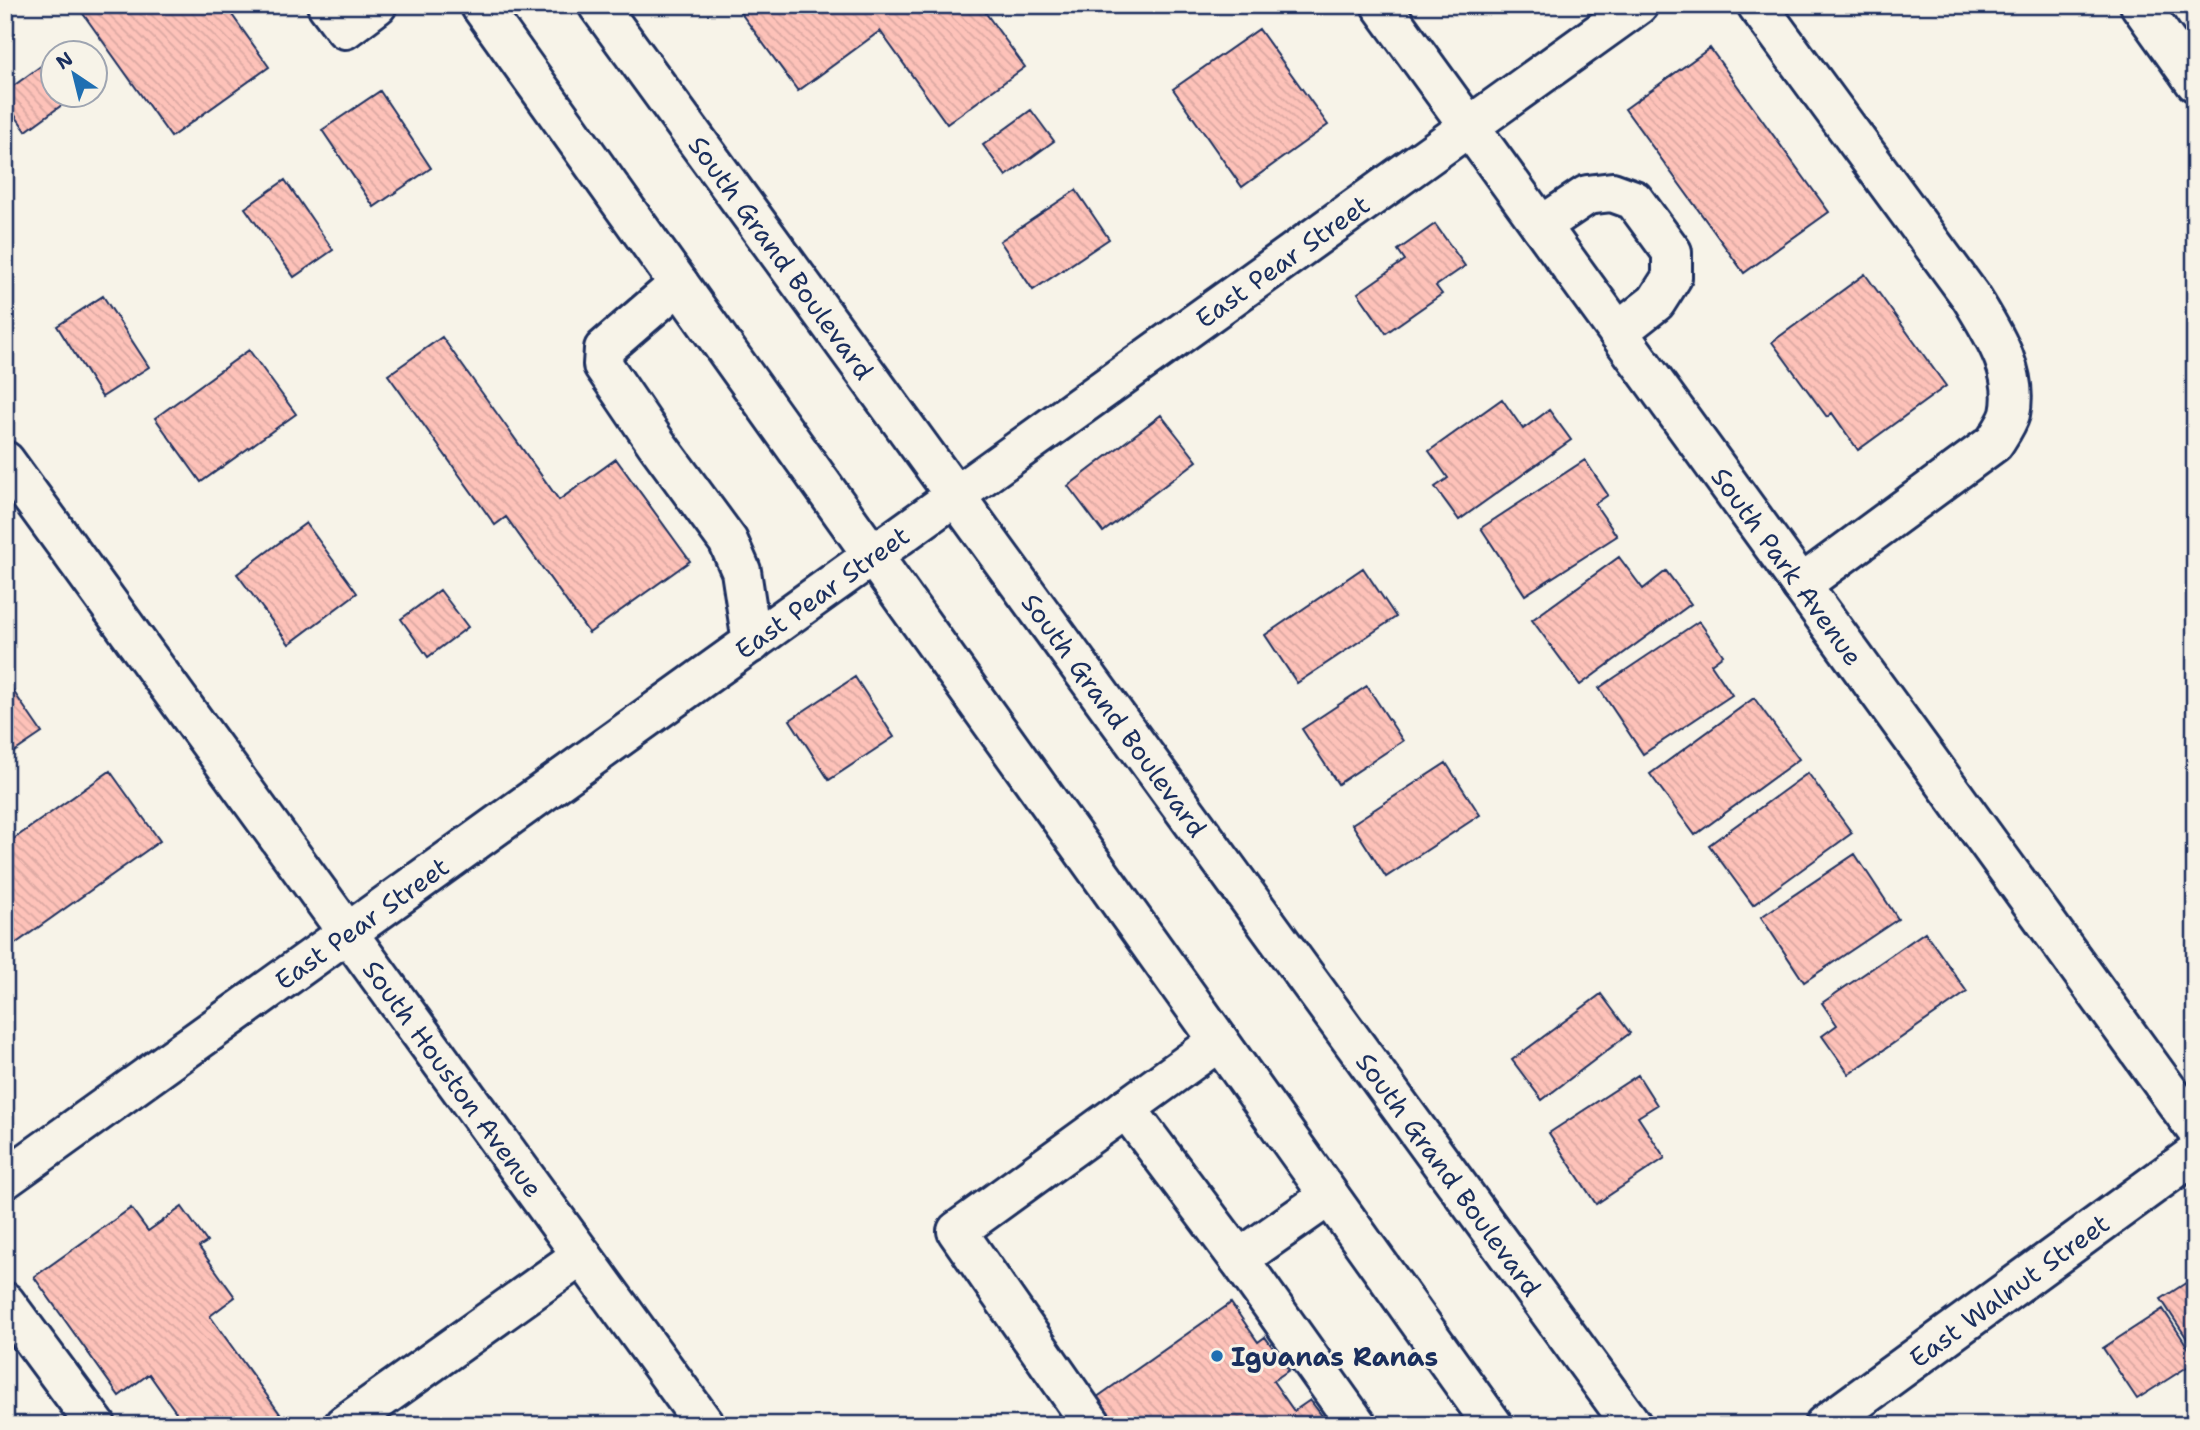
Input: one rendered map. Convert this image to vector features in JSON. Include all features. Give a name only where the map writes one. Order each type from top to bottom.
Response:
[{"type":"street","points":[[327,5],[345,29],[377,5]]},
{"type":"street","points":[[480,5],[1493,1425]]},
{"type":"street","name":"South Grand Boulevard","points":[[598,5],[1632,1425]]},
{"type":"street","name":"South Park Avenue","points":[[1381,5],[2195,1128]]},
{"type":"street","name":"East Pear Street","points":[[5,1179],[348,935],[1638,5]]},
{"type":"street","points":[[1757,5],[1971,297],[1997,341],[2012,382],[2010,416],[1994,443],[1801,585]]},
{"type":"street","points":[[2140,5],[2195,82]]},
{"type":"street","points":[[1541,226],[1587,195],[1612,192],[1634,200],[1665,242],[1672,252],[1672,277],[1656,302],[1618,332]]},
{"type":"street","points":[[679,284],[604,349],[603,365],[728,541],[741,571],[752,643]]},
{"type":"street","name":"South Houston Avenue","points":[[5,461],[705,1425]]},
{"type":"street","points":[[1092,1425],[957,1231],[1219,1041]]},
{"type":"street","points":[[1126,1108],[1239,1259],[1357,1425]]},
{"type":"street","name":"East Walnut Street","points":[[1824,1425],[2195,1154]]},
{"type":"street","points":[[1239,1259],[1329,1196]]},
{"type":"street","points":[[344,1425],[582,1255]]},
{"type":"street","points":[[5,1302],[96,1425]]},
{"type":"building","points":[[83,5],[225,5],[269,67],[171,137],[108,49],[108,38],[100,38],[79,8]]},
{"type":"building","points":[[735,5],[994,5],[985,12],[1025,67],[947,124],[880,31],[798,91]]},
{"type":"building","points":[[1259,29],[1328,125],[1242,187],[1173,89]]},
{"type":"building","points":[[1710,48],[1829,212],[1744,273],[1625,109]]},
{"type":"building","points":[[38,68],[38,108],[58,108],[26,131],[5,101],[5,92]]},
{"type":"building","points":[[380,91],[431,168],[374,207],[322,130]]},
{"type":"building","points":[[1031,110],[1054,141],[1006,176],[983,145]]},
{"type":"building","points":[[285,180],[333,250],[294,277],[245,208]]},
{"type":"building","points":[[1076,190],[1109,239],[1033,290],[1000,241]]},
{"type":"building","points":[[1435,224],[1465,266],[1436,286],[1442,294],[1386,333],[1358,293],[1405,260],[1398,250]]},
{"type":"building","points":[[1865,274],[1946,386],[1858,450],[1832,413],[1827,417],[1772,342]]},
{"type":"building","points":[[103,296],[149,367],[102,397],[57,326]]},
{"type":"building","points":[[442,337],[559,500],[616,459],[690,561],[589,633],[506,517],[495,525],[388,375]]},
{"type":"building","points":[[249,350],[296,414],[201,482],[155,418]]},
{"type":"building","points":[[1502,399],[1523,429],[1549,410],[1571,440],[1459,520],[1435,487],[1448,478],[1429,451]]},
{"type":"building","points":[[1161,415],[1197,461],[1103,532],[1068,486]]},
{"type":"building","points":[[1585,460],[1608,495],[1595,504],[1617,536],[1525,595],[1481,528]]},
{"type":"building","points":[[306,523],[357,593],[289,644],[237,574]]},
{"type":"building","points":[[1619,557],[1643,589],[1666,571],[1691,604],[1580,685],[1532,620]]},
{"type":"building","points":[[1363,568],[1396,617],[1297,683],[1265,635]]},
{"type":"building","points":[[440,590],[468,627],[428,657],[401,619]]},
{"type":"building","points":[[1699,621],[1723,655],[1711,664],[1732,695],[1643,754],[1599,688]]},
{"type":"building","points":[[855,677],[894,737],[829,780],[790,720]]},
{"type":"building","points":[[5,679],[42,733],[5,758]]},
{"type":"building","points":[[1367,686],[1403,741],[1338,784],[1302,729]]},
{"type":"building","points":[[1754,698],[1799,759],[1695,835],[1650,774]]},
{"type":"building","points":[[1446,763],[1480,815],[1386,877],[1352,824]]},
{"type":"building","points":[[110,771],[160,841],[5,951],[5,845]]},
{"type":"building","points":[[1808,773],[1852,833],[1753,905],[1709,845]]},
{"type":"building","points":[[1855,854],[1898,919],[1804,982],[1761,917]]},
{"type":"building","points":[[1925,932],[1967,992],[1849,1074],[1822,1036],[1837,1025],[1822,1003]]},
{"type":"building","points":[[1601,994],[1630,1033],[1542,1100],[1512,1060]]},
{"type":"building","points":[[1638,1075],[1657,1105],[1638,1117],[1665,1158],[1596,1204],[1549,1133]]},
{"type":"building","points":[[182,1207],[207,1242],[199,1247],[235,1297],[210,1316],[288,1425],[185,1425],[149,1374],[119,1396],[34,1277],[131,1208],[148,1231]]},
{"type":"building","points":[[2195,1277],[2195,1335],[2188,1340],[2161,1299]]},
{"type":"building","name":"Iguanas Ranas","points":[[1231,1303],[1258,1342],[1265,1337],[1289,1370],[1273,1381],[1294,1411],[1310,1400],[1329,1425],[1110,1425],[1093,1400]]},
{"type":"building","points":[[2163,1309],[2195,1362],[2137,1399],[2103,1348]]},
{"type":"place","name":"Iguanas Ranas","points":[[1217,1356]]}]
